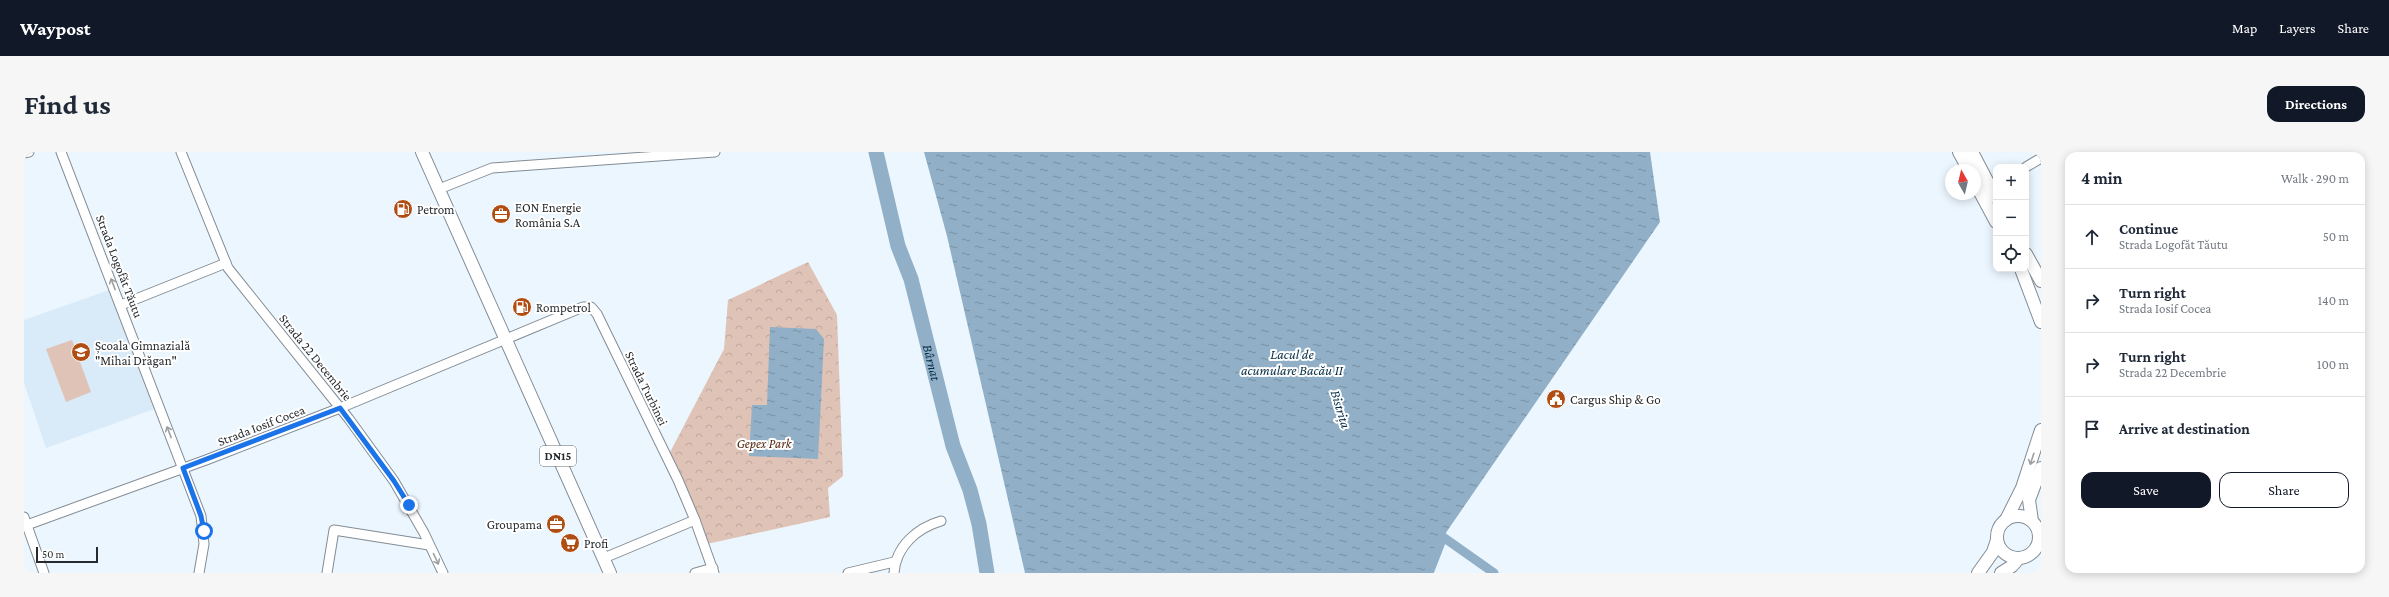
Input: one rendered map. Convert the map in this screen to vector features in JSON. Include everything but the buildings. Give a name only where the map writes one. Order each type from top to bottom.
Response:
[{"type":"main road","name":"DN15","points":[[422,152],[504,339],[610,573]]},
{"type":"main road","points":[[1959,152],[1966,164]]},
{"type":"main road","points":[[1972,152],[1993,188]]},
{"type":"main road","points":[[1981,194],[1993,216]]},
{"type":"main road","points":[[2029,262],[2037,285],[2041,322]]},
{"type":"main road","points":[[2024,272],[2037,285]]},
{"type":"main road","points":[[1978,573],[1993,552],[1999,529],[2006,520],[2022,488],[2041,430]]},
{"type":"main road","points":[[2001,573],[2012,566],[2019,558],[2032,552],[2039,546],[2037,528],[2029,500],[2041,468]]},
{"type":"main road","points":[[2006,520],[2019,516],[2037,528]]},
{"type":"main road","points":[[1997,540],[2002,551],[2013,558],[2019,558]]},
{"type":"street","points":[[24,153],[29,152]]},
{"type":"street","name":"Strada Logofăt Tăutu","points":[[61,152],[201,516],[204,531],[199,573]]},
{"type":"street","name":"Strada 22 Decembrie","points":[[181,152],[226,263],[340,408],[394,481],[443,573]]},
{"type":"street","points":[[439,189],[492,168],[715,152]]},
{"type":"street","points":[[2029,165],[2041,158]]},
{"type":"street","points":[[121,305],[226,263]]},
{"type":"street","name":"Strada Turbinei","points":[[504,339],[583,307],[591,307],[600,321],[695,520],[713,570],[695,573]]},
{"type":"street","name":"Strada Iosif Cocea","points":[[25,523],[183,468],[340,408],[504,339]]},
{"type":"street","points":[[604,558],[695,520]]},
{"type":"street","points":[[894,573],[894,562],[914,534],[929,524],[941,521]]},
{"type":"street","points":[[25,523],[44,573]]},
{"type":"street","points":[[327,573],[334,530],[429,545]]},
{"type":"street","points":[[848,573],[894,562]]},
{"type":"shaded area","name":"Școala Gimnazială \"Mihai Drăgan\"","points":[[115,288],[160,407],[46,448],[24,383],[24,320]]},
{"type":"green space","name":"Gepex Park","points":[[808,262],[837,315],[843,476],[828,488],[830,517],[702,545],[667,458],[724,349],[728,300]]},
{"type":"green space","points":[[72,340],[91,392],[66,402],[46,349]]},
{"type":"water","name":"Lacul de acumulare Bacău II","points":[[924,152],[1650,152],[1660,222],[1443,537],[1428,573],[1025,573],[947,236]]},
{"type":"water","points":[[770,327],[816,329],[824,339],[818,459],[749,456],[752,405],[767,405]]},
{"type":"waterway","name":"Bârnat","points":[[876,152],[898,246],[911,279],[953,446],[970,490],[979,524],[987,573]]},
{"type":"waterway","points":[[1429,573],[1443,537],[1494,573]]},
{"type":"place","name":"Petrom","points":[[403,209]]},
{"type":"place","name":"EON Energie România S.A","points":[[501,214]]},
{"type":"place","name":"Rompetrol","points":[[522,307]]},
{"type":"place","name":"Școala Gimnazială \"Mihai Drăgan\"","points":[[81,352]]},
{"type":"place","name":"Cargus Ship & Go","points":[[1556,399]]},
{"type":"place","name":"Groupama","points":[[556,524]]},
{"type":"place","name":"Profi","points":[[570,543]]},
{"type":"route","points":[[204,531],[201,516],[183,468],[340,408],[394,481],[409,505]]},
{"type":"water label","name":"Bistrița","points":[[1341,409]]}]
